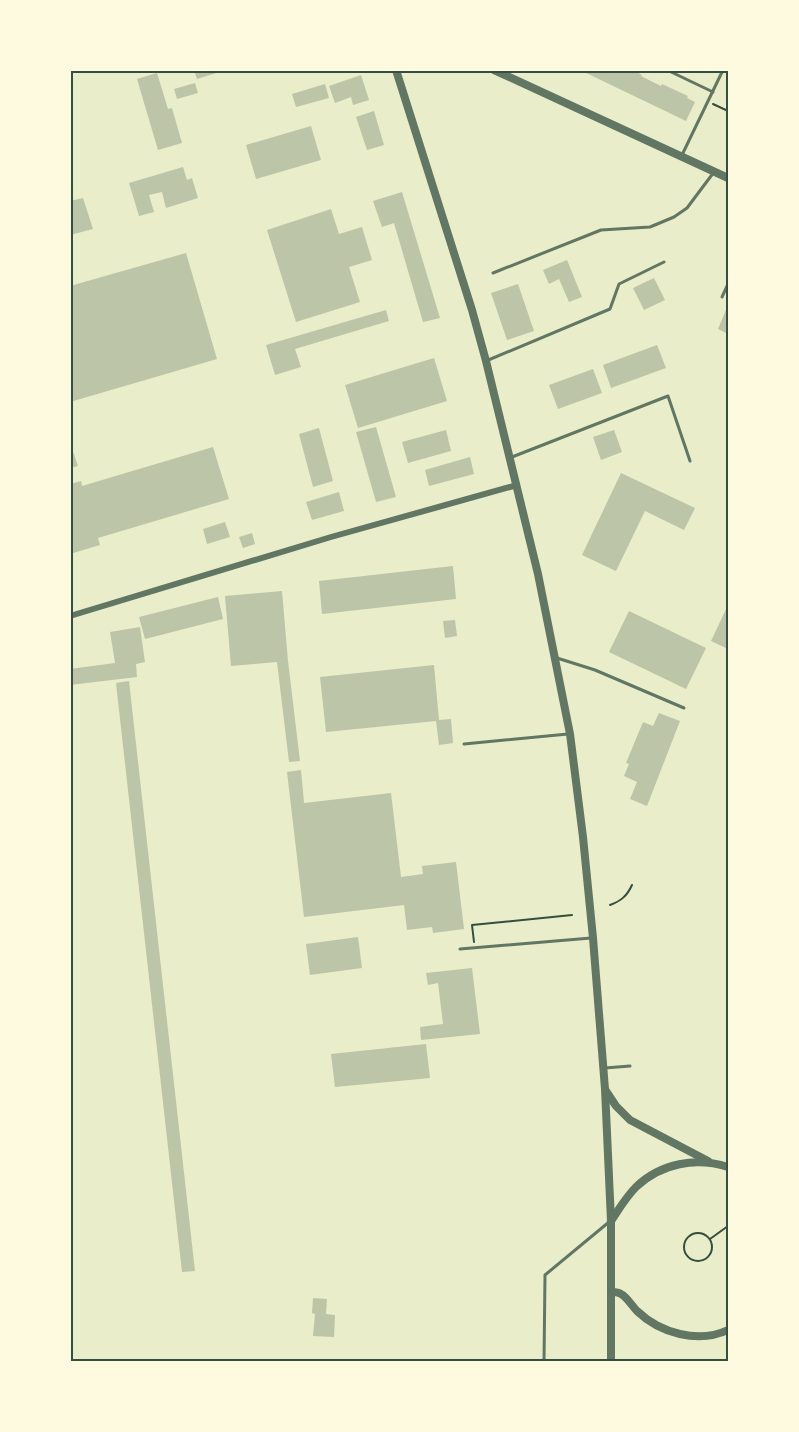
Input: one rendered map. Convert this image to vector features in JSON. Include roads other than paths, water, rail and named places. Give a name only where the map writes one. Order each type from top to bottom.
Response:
[{"type":"street","points":[[396,70],[469,299],[486,361],[538,574],[570,734],[583,837],[604,1069],[611,1221],[611,1362]]},
{"type":"street","points":[[494,70],[729,178]]},
{"type":"street","points":[[70,616],[332,537],[517,485]]},
{"type":"street","points":[[605,1089],[615,1106],[630,1120],[711,1162],[729,1167]]},
{"type":"street","points":[[611,1221],[636,1187],[652,1174],[671,1166],[690,1162],[711,1162]]},
{"type":"street","points":[[612,1292],[621,1294],[655,1325],[677,1334],[701,1336],[729,1330]]},
{"type":"lane","points":[[667,70],[712,92]]},
{"type":"lane","points":[[682,156],[723,70]]},
{"type":"lane","points":[[493,273],[601,230],[650,227],[674,217],[687,208],[714,172]]},
{"type":"lane","points":[[486,361],[610,309],[619,284],[664,262]]},
{"type":"lane","points":[[722,297],[729,284]]},
{"type":"lane","points":[[510,458],[668,396],[690,461]]},
{"type":"lane","points":[[555,657],[595,670],[684,708]]},
{"type":"lane","points":[[464,744],[570,734]]},
{"type":"lane","points":[[460,949],[593,938]]},
{"type":"lane","points":[[604,1069],[630,1066]]},
{"type":"lane","points":[[544,1362],[545,1275],[611,1221]]}]
